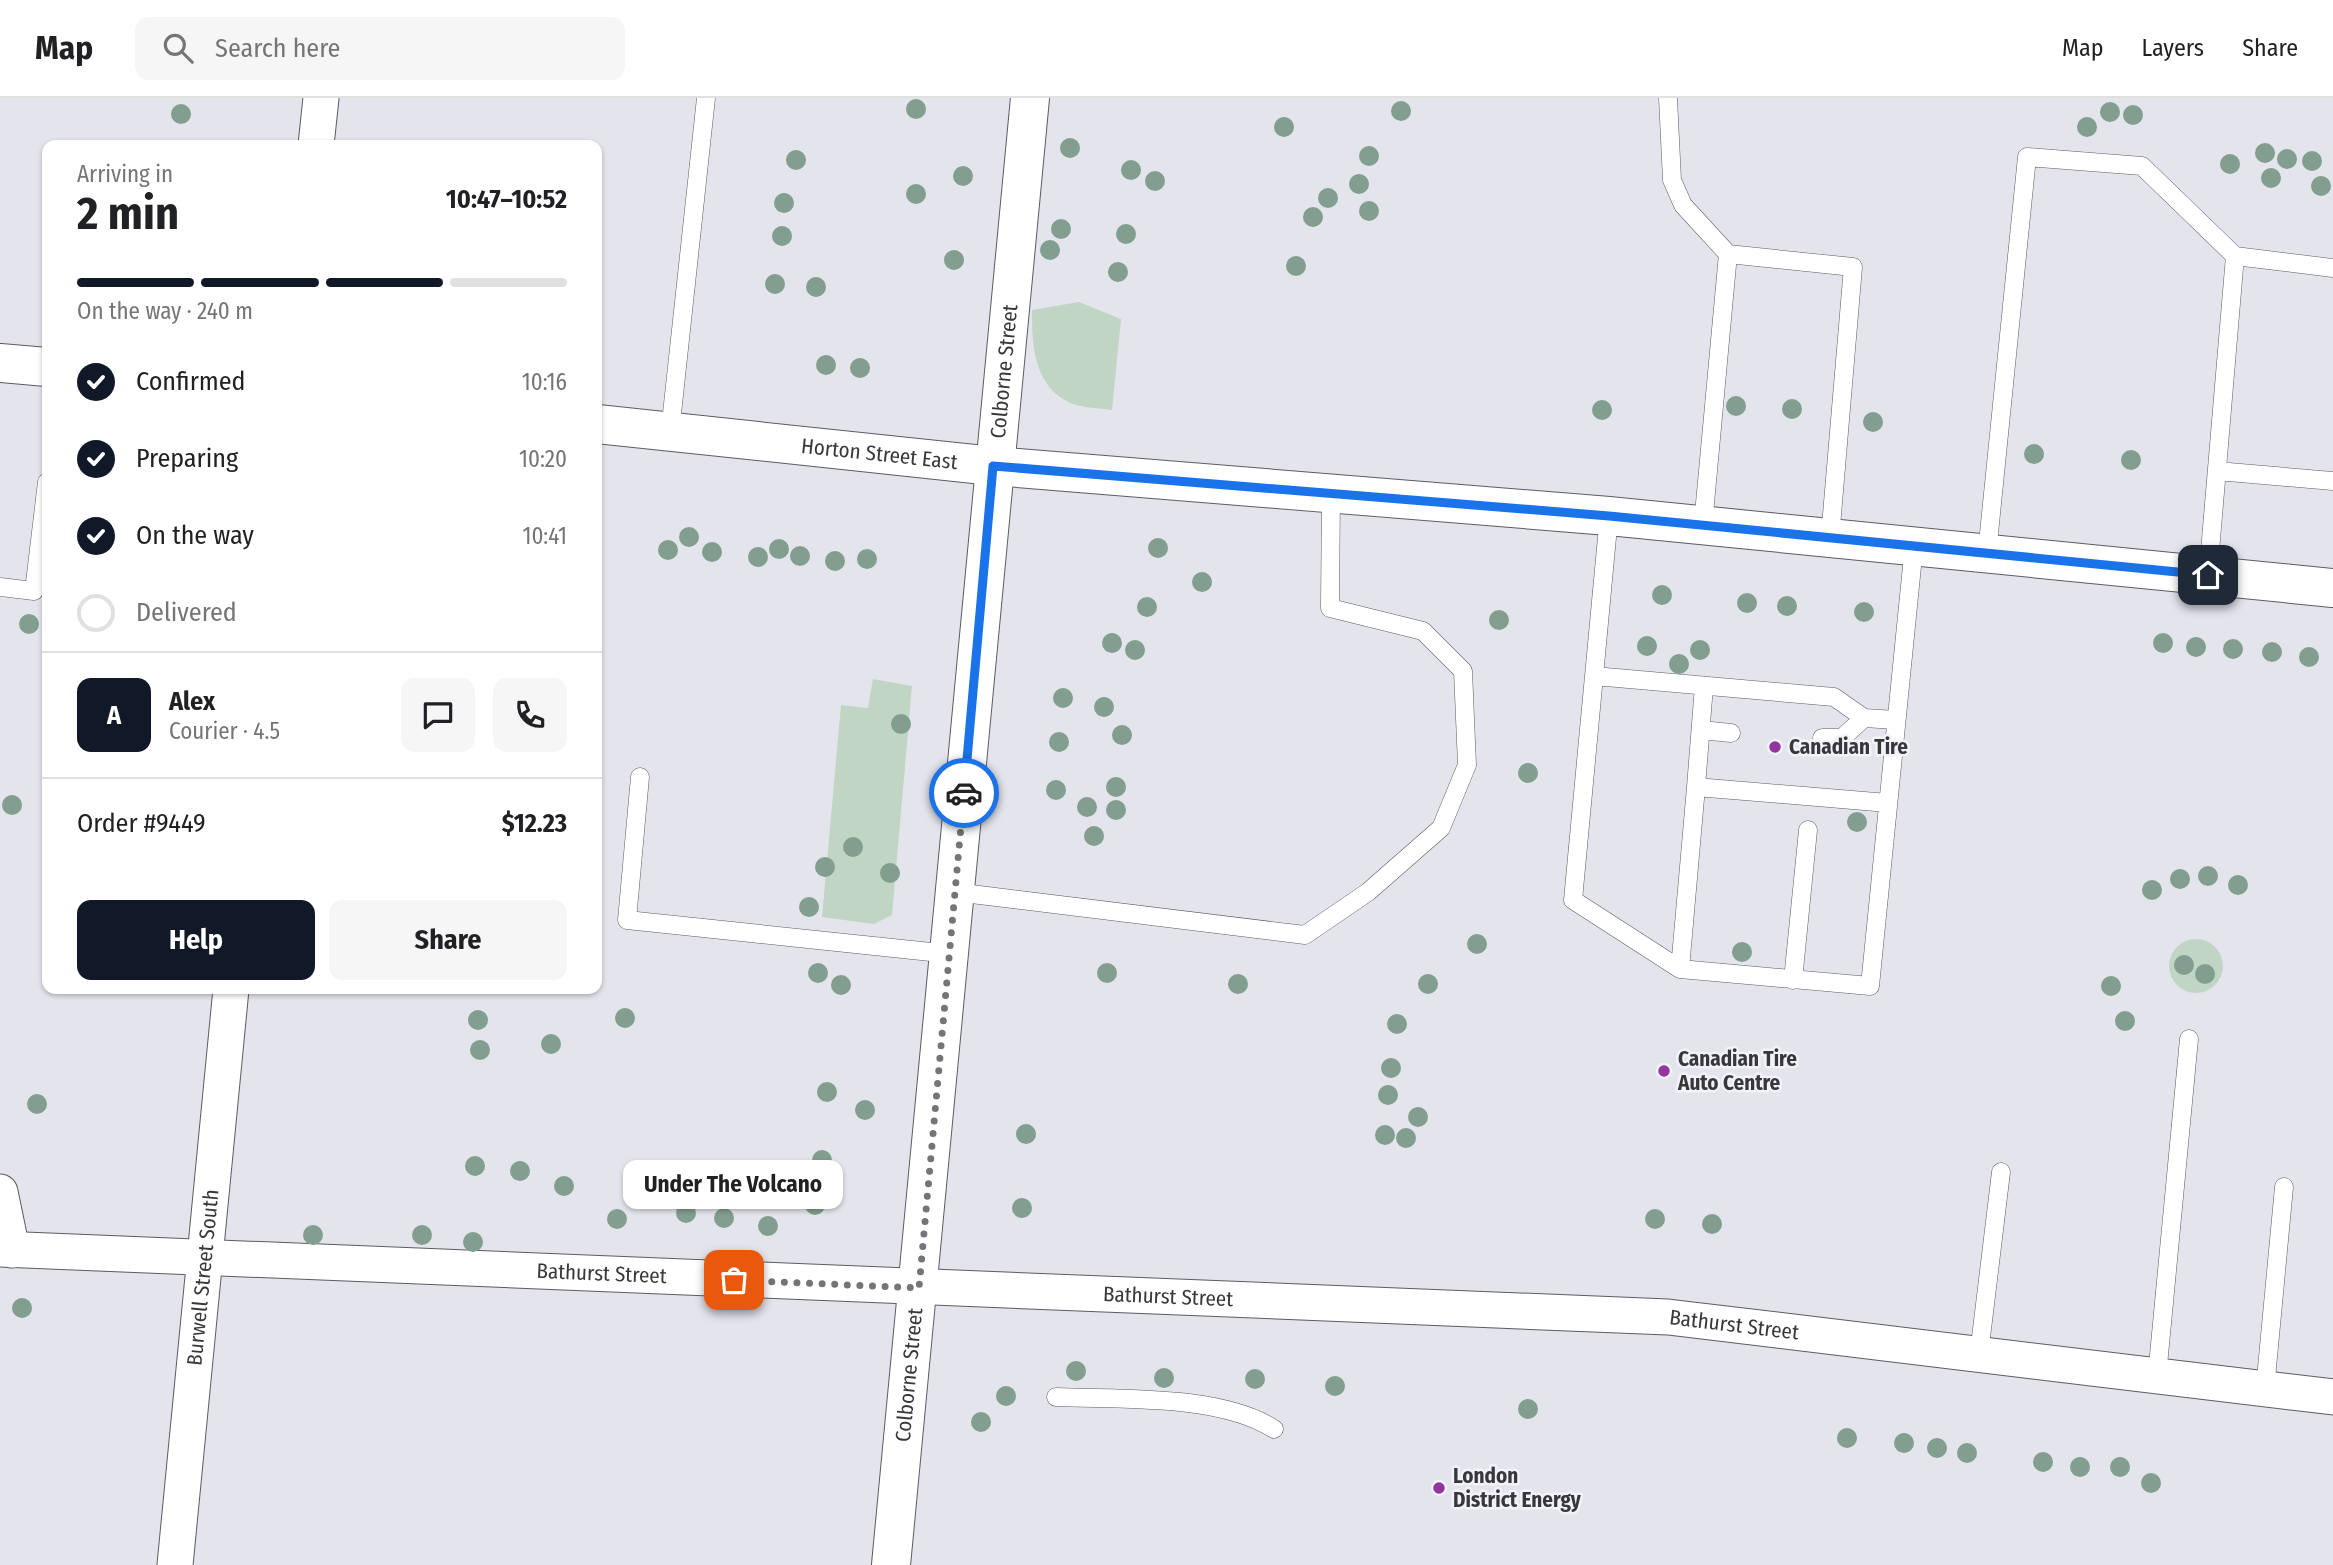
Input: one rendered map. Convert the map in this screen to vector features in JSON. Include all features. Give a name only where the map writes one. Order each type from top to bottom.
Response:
[{"type":"main road","name":"Colborne Street","points":[[891,1565],[950,954],[993,466],[1030,98]]},
{"type":"main road","points":[[0,363],[42,367]]},
{"type":"main road","name":"Horton Street East","points":[[602,425],[993,466],[1609,516],[2333,588]]},
{"type":"street","points":[[317,140],[321,98]]},
{"type":"street","name":"Burwell Street South","points":[[175,1565],[230,994]]},
{"type":"street","points":[[0,1192],[6,1250]]},
{"type":"street","name":"Bathurst Street","points":[[6,1250],[1668,1317],[2333,1397]]},
{"type":"lane","points":[[670,432],[706,98]]},
{"type":"lane","points":[[1668,98],[1672,180],[1683,205],[1728,254],[1853,267],[1830,538]]},
{"type":"lane","points":[[1987,553],[2027,157],[2142,166],[2235,256],[2333,268]]},
{"type":"lane","points":[[1703,525],[1728,254]]},
{"type":"lane","points":[[2208,575],[2235,256]]},
{"type":"lane","points":[[2217,471],[2333,481]]},
{"type":"lane","points":[[955,892],[1305,935],[1368,892],[1441,828],[1467,765],[1463,671],[1423,631],[1330,608],[1331,493]]},
{"type":"lane","points":[[1609,516],[1573,900],[1680,969],[1870,986],[1914,546]]},
{"type":"lane","points":[[0,587],[34,591],[42,524]]},
{"type":"lane","points":[[1594,676],[1834,697],[1864,718],[1896,720]]},
{"type":"lane","points":[[1680,969],[1704,686]]},
{"type":"lane","points":[[1822,738],[1842,738],[1864,718]]},
{"type":"lane","points":[[1700,730],[1731,733]]},
{"type":"lane","points":[[640,777],[627,920],[950,954]]},
{"type":"lane","points":[[1696,787],[1888,803]]},
{"type":"lane","points":[[1793,980],[1808,830]]},
{"type":"lane","points":[[2157,1376],[2189,1039]]},
{"type":"lane","points":[[1979,1354],[2001,1172]]},
{"type":"lane","points":[[2265,1389],[2284,1187]]},
{"type":"lane","points":[[1056,1397],[1210,1405],[1253,1415],[1274,1429]]},
{"type":"green space","points":[[1079,302],[1121,319],[1112,410],[1068,402],[1048,385],[1037,362],[1032,310]]},
{"type":"green space","points":[[873,679],[912,686],[892,915],[874,924],[822,917],[841,705],[868,708]]},
{"type":"green space","points":[[2196,939],[2215,947],[2223,966],[2215,985],[2196,993],[2177,985],[2169,966],[2177,947]]},
{"type":"way so far","points":[[734,1280],[919,1288],[964,793]]},
{"type":"place","name":"Canadian Tire","points":[[1775,747]]},
{"type":"place","name":"Canadian Tire Auto Centre","points":[[1664,1071]]},
{"type":"place","name":"Under The Volcano","points":[[734,1280]]},
{"type":"place","name":"London District Energy","points":[[1439,1488]]},
{"type":"route","points":[[964,793],[993,466],[1609,516],[2208,575]]}]
